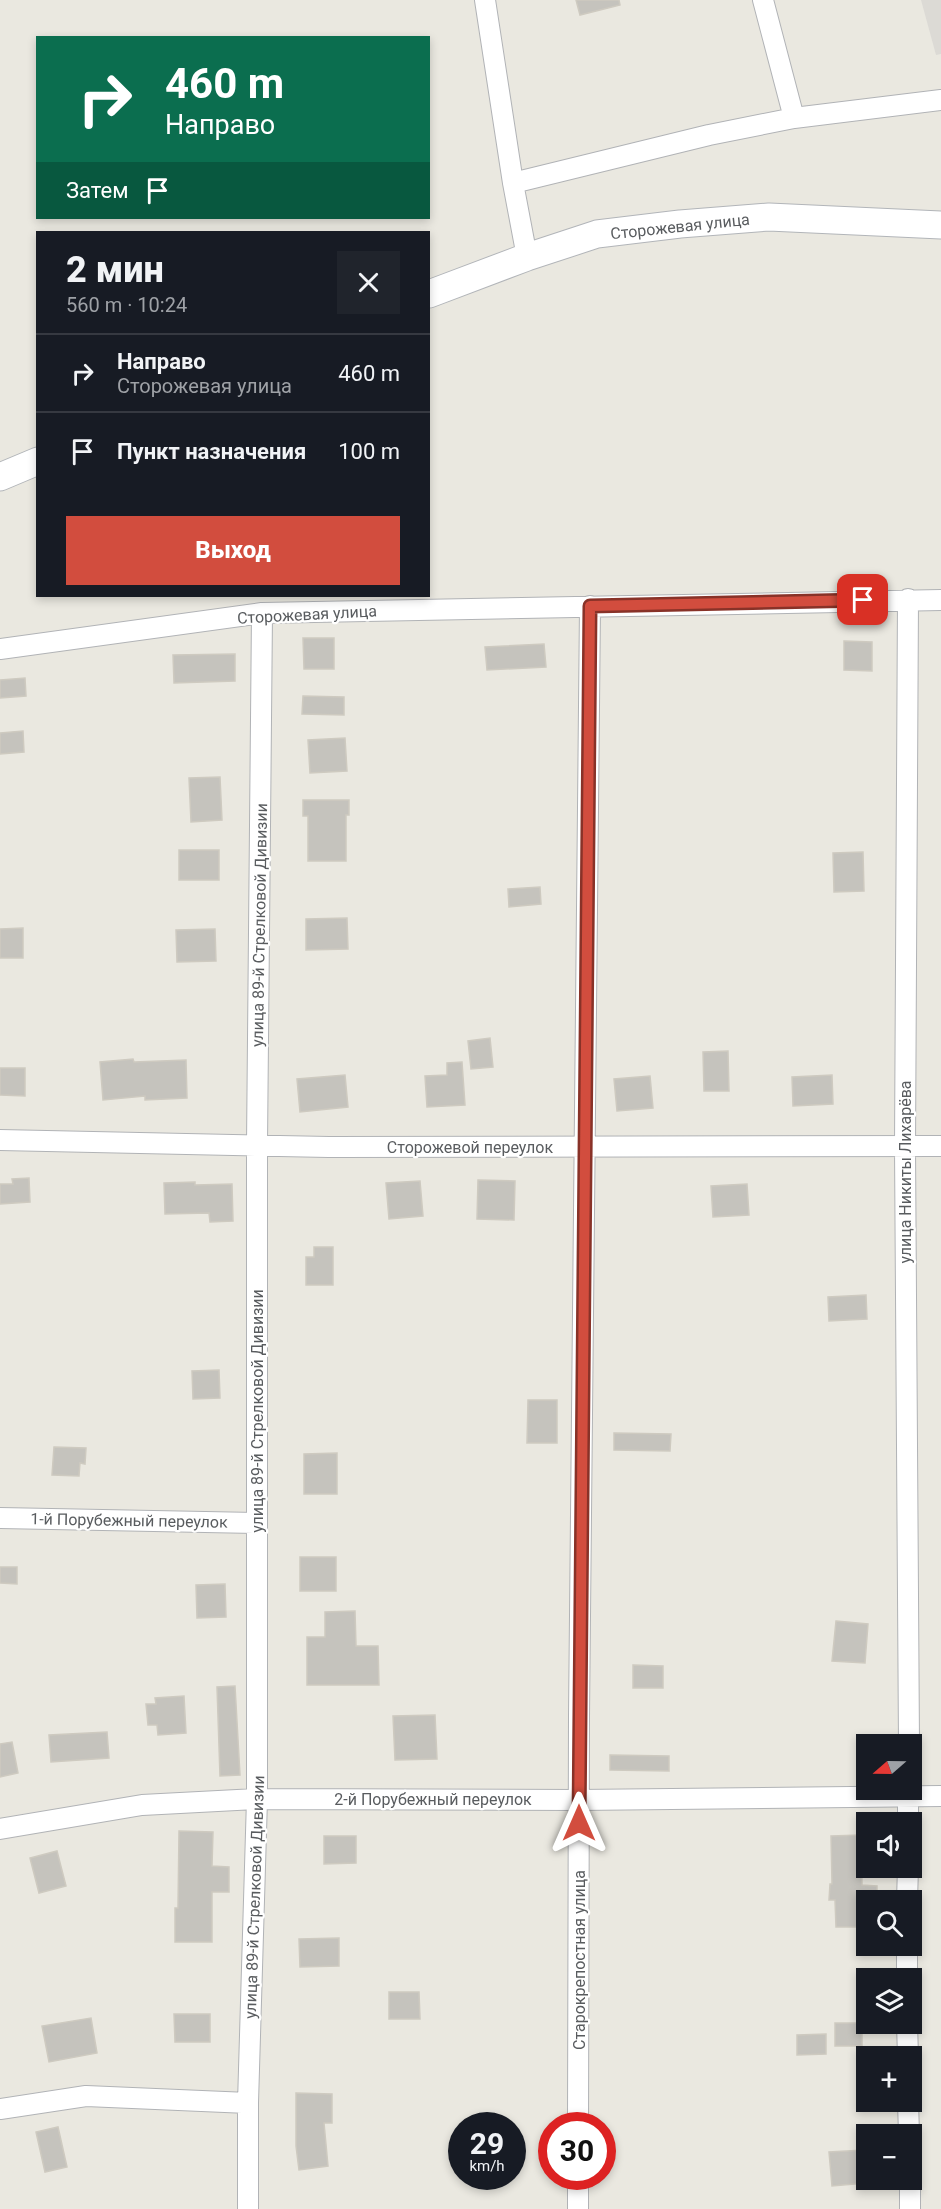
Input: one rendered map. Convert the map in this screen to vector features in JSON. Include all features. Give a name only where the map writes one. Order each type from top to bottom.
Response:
[{"type":"main road","name":"Сторожевая улица","points":[[430,294],[527,257],[597,234],[769,217],[941,225]]},
{"type":"main road","points":[[0,477],[36,462]]},
{"type":"street","points":[[485,0],[513,183],[527,257]]},
{"type":"street","points":[[763,0],[794,118]]},
{"type":"street","points":[[513,183],[709,135],[794,118],[941,100]]},
{"type":"street","name":"улица Никиты Лихарёва","points":[[908,599],[905,1147],[909,1734]]},
{"type":"street","name":"Сторожевая улица","points":[[0,649],[262,613],[941,600]]},
{"type":"street","name":"Старокрепостная улица","points":[[578,2112],[590,606]]},
{"type":"street","name":"улица 89-й Стрелковой Дивизии","points":[[248,2209],[248,2103],[257,1799],[257,1145],[262,613]]},
{"type":"street","name":"Сторожевой переулок","points":[[0,1140],[257,1145],[941,1146]]},
{"type":"street","name":"1-й Порубежный переулок","points":[[0,1518],[257,1523]]},
{"type":"street","name":"2-й Порубежный переулок","points":[[0,1829],[142,1805],[257,1799],[579,1800],[856,1794]]},
{"type":"street","name":"2-й Порубежный переулок","points":[[922,1794],[941,1796]]},
{"type":"street","points":[[0,2109],[86,2096],[248,2103]]},
{"type":"street","points":[[578,2190],[578,2209]]},
{"type":"street","points":[[910,2190],[910,2209]]},
{"type":"shaded area","points":[[921,0],[941,0],[941,54],[936,55]]},
{"type":"building","points":[[576,0],[619,0],[620,5],[580,15]]},
{"type":"building","points":[[303,638],[334,638],[334,669],[304,669]]},
{"type":"building","points":[[844,641],[872,642],[872,671],[844,670]]},
{"type":"building","points":[[544,644],[546,667],[487,670],[485,647]]},
{"type":"building","points":[[235,654],[235,681],[174,683],[173,655]]},
{"type":"building","points":[[25,678],[26,696],[0,698],[0,680]]},
{"type":"building","points":[[303,696],[344,697],[344,715],[302,714]]},
{"type":"building","points":[[23,731],[24,752],[0,754],[0,733]]},
{"type":"building","points":[[345,738],[347,771],[310,773],[308,740]]},
{"type":"building","points":[[220,777],[222,820],[191,822],[189,778]]},
{"type":"building","points":[[303,800],[349,800],[349,815],[346,815],[346,861],[308,861],[308,816],[303,816]]},
{"type":"building","points":[[179,850],[219,850],[219,880],[179,880]]},
{"type":"building","points":[[863,852],[864,891],[834,892],[833,853]]},
{"type":"building","points":[[540,887],[541,904],[509,907],[508,889]]},
{"type":"building","points":[[347,918],[348,949],[306,950],[306,919]]},
{"type":"building","points":[[23,928],[23,958],[0,958],[0,929]]},
{"type":"building","points":[[215,929],[216,961],[177,962],[176,930]]},
{"type":"building","points":[[490,1038],[493,1067],[471,1069],[468,1041]]},
{"type":"building","points":[[728,1051],[729,1091],[704,1091],[703,1052]]},
{"type":"building","points":[[133,1059],[134,1062],[186,1060],[187,1098],[145,1100],[145,1096],[103,1100],[100,1062]]},
{"type":"building","points":[[462,1062],[465,1105],[427,1107],[425,1076],[447,1075],[447,1063]]},
{"type":"building","points":[[0,1068],[25,1068],[25,1096],[0,1095]]},
{"type":"building","points":[[345,1075],[348,1107],[300,1112],[297,1079]]},
{"type":"building","points":[[832,1075],[833,1104],[793,1106],[792,1077]]},
{"type":"building","points":[[650,1076],[653,1108],[617,1111],[614,1079]]},
{"type":"building","points":[[29,1178],[30,1202],[0,1204],[0,1184],[13,1184],[12,1179]]},
{"type":"building","points":[[478,1180],[515,1181],[514,1220],[477,1219]]},
{"type":"building","points":[[420,1181],[423,1216],[389,1219],[386,1183]]},
{"type":"building","points":[[195,1182],[195,1185],[232,1184],[233,1221],[210,1222],[209,1213],[165,1214],[164,1183]]},
{"type":"building","points":[[747,1184],[749,1215],[713,1217],[711,1186]]},
{"type":"building","points":[[314,1247],[333,1247],[333,1285],[306,1285],[306,1257],[314,1257]]},
{"type":"building","points":[[866,1295],[867,1319],[829,1321],[828,1297]]},
{"type":"building","points":[[219,1370],[220,1398],[193,1399],[192,1371]]},
{"type":"building","points":[[528,1400],[557,1400],[557,1443],[527,1443]]},
{"type":"building","points":[[614,1433],[671,1434],[670,1451],[614,1450]]},
{"type":"building","points":[[54,1447],[86,1448],[85,1464],[80,1463],[79,1476],[52,1475]]},
{"type":"building","points":[[337,1453],[337,1494],[304,1494],[304,1454]]},
{"type":"building","points":[[300,1557],[336,1557],[336,1591],[300,1591]]},
{"type":"building","points":[[0,1567],[17,1567],[17,1584],[0,1583]]},
{"type":"building","points":[[225,1584],[226,1617],[197,1618],[196,1585]]},
{"type":"building","points":[[355,1611],[356,1646],[378,1646],[379,1685],[307,1685],[307,1637],[325,1637],[325,1612]]},
{"type":"building","points":[[836,1621],[868,1624],[865,1663],[832,1661]]},
{"type":"building","points":[[633,1665],[663,1666],[663,1688],[633,1688]]},
{"type":"building","points":[[235,1686],[240,1775],[220,1776],[217,1687]]},
{"type":"building","points":[[184,1696],[186,1733],[158,1735],[157,1725],[148,1725],[146,1704],[156,1704],[155,1698]]},
{"type":"building","points":[[435,1715],[437,1759],[395,1760],[393,1716]]},
{"type":"building","points":[[107,1732],[109,1758],[51,1762],[49,1735]]},
{"type":"building","points":[[12,1742],[18,1773],[0,1777],[0,1744]]},
{"type":"building","points":[[610,1755],[669,1756],[669,1771],[610,1770]]},
{"type":"building","points":[[179,1831],[213,1832],[212,1866],[229,1867],[229,1892],[212,1892],[212,1942],[175,1942]]},
{"type":"building","points":[[856,1835],[856,1878],[862,1878],[862,1885],[877,1886],[877,1890],[856,1890],[856,1927],[836,1927],[835,1900],[829,1900],[830,1884],[832,1884],[831,1836]]},
{"type":"building","points":[[324,1836],[356,1836],[356,1863],[324,1864]]},
{"type":"building","points":[[57,1851],[66,1886],[39,1893],[30,1858]]},
{"type":"building","points":[[339,1938],[339,1966],[300,1967],[299,1939]]},
{"type":"building","points":[[389,1992],[419,1992],[420,2019],[389,2019]]},
{"type":"building","points":[[174,2014],[210,2014],[210,2042],[175,2042]]},
{"type":"building","points":[[91,2018],[97,2053],[49,2062],[42,2026]]},
{"type":"building","points":[[835,2023],[856,2023],[856,2034],[862,2034],[862,2046],[835,2046]]},
{"type":"building","points":[[826,2034],[826,2054],[797,2055],[797,2035]]},
{"type":"building","points":[[296,2093],[332,2094],[332,2123],[324,2123],[328,2166],[299,2170],[296,2146]]},
{"type":"building","points":[[58,2127],[67,2167],[45,2172],[36,2132]]},
{"type":"building","points":[[856,2150],[856,2184],[832,2186],[829,2152]]},
{"type":"route","points":[[579,1823],[590,606],[863,600]]}]
